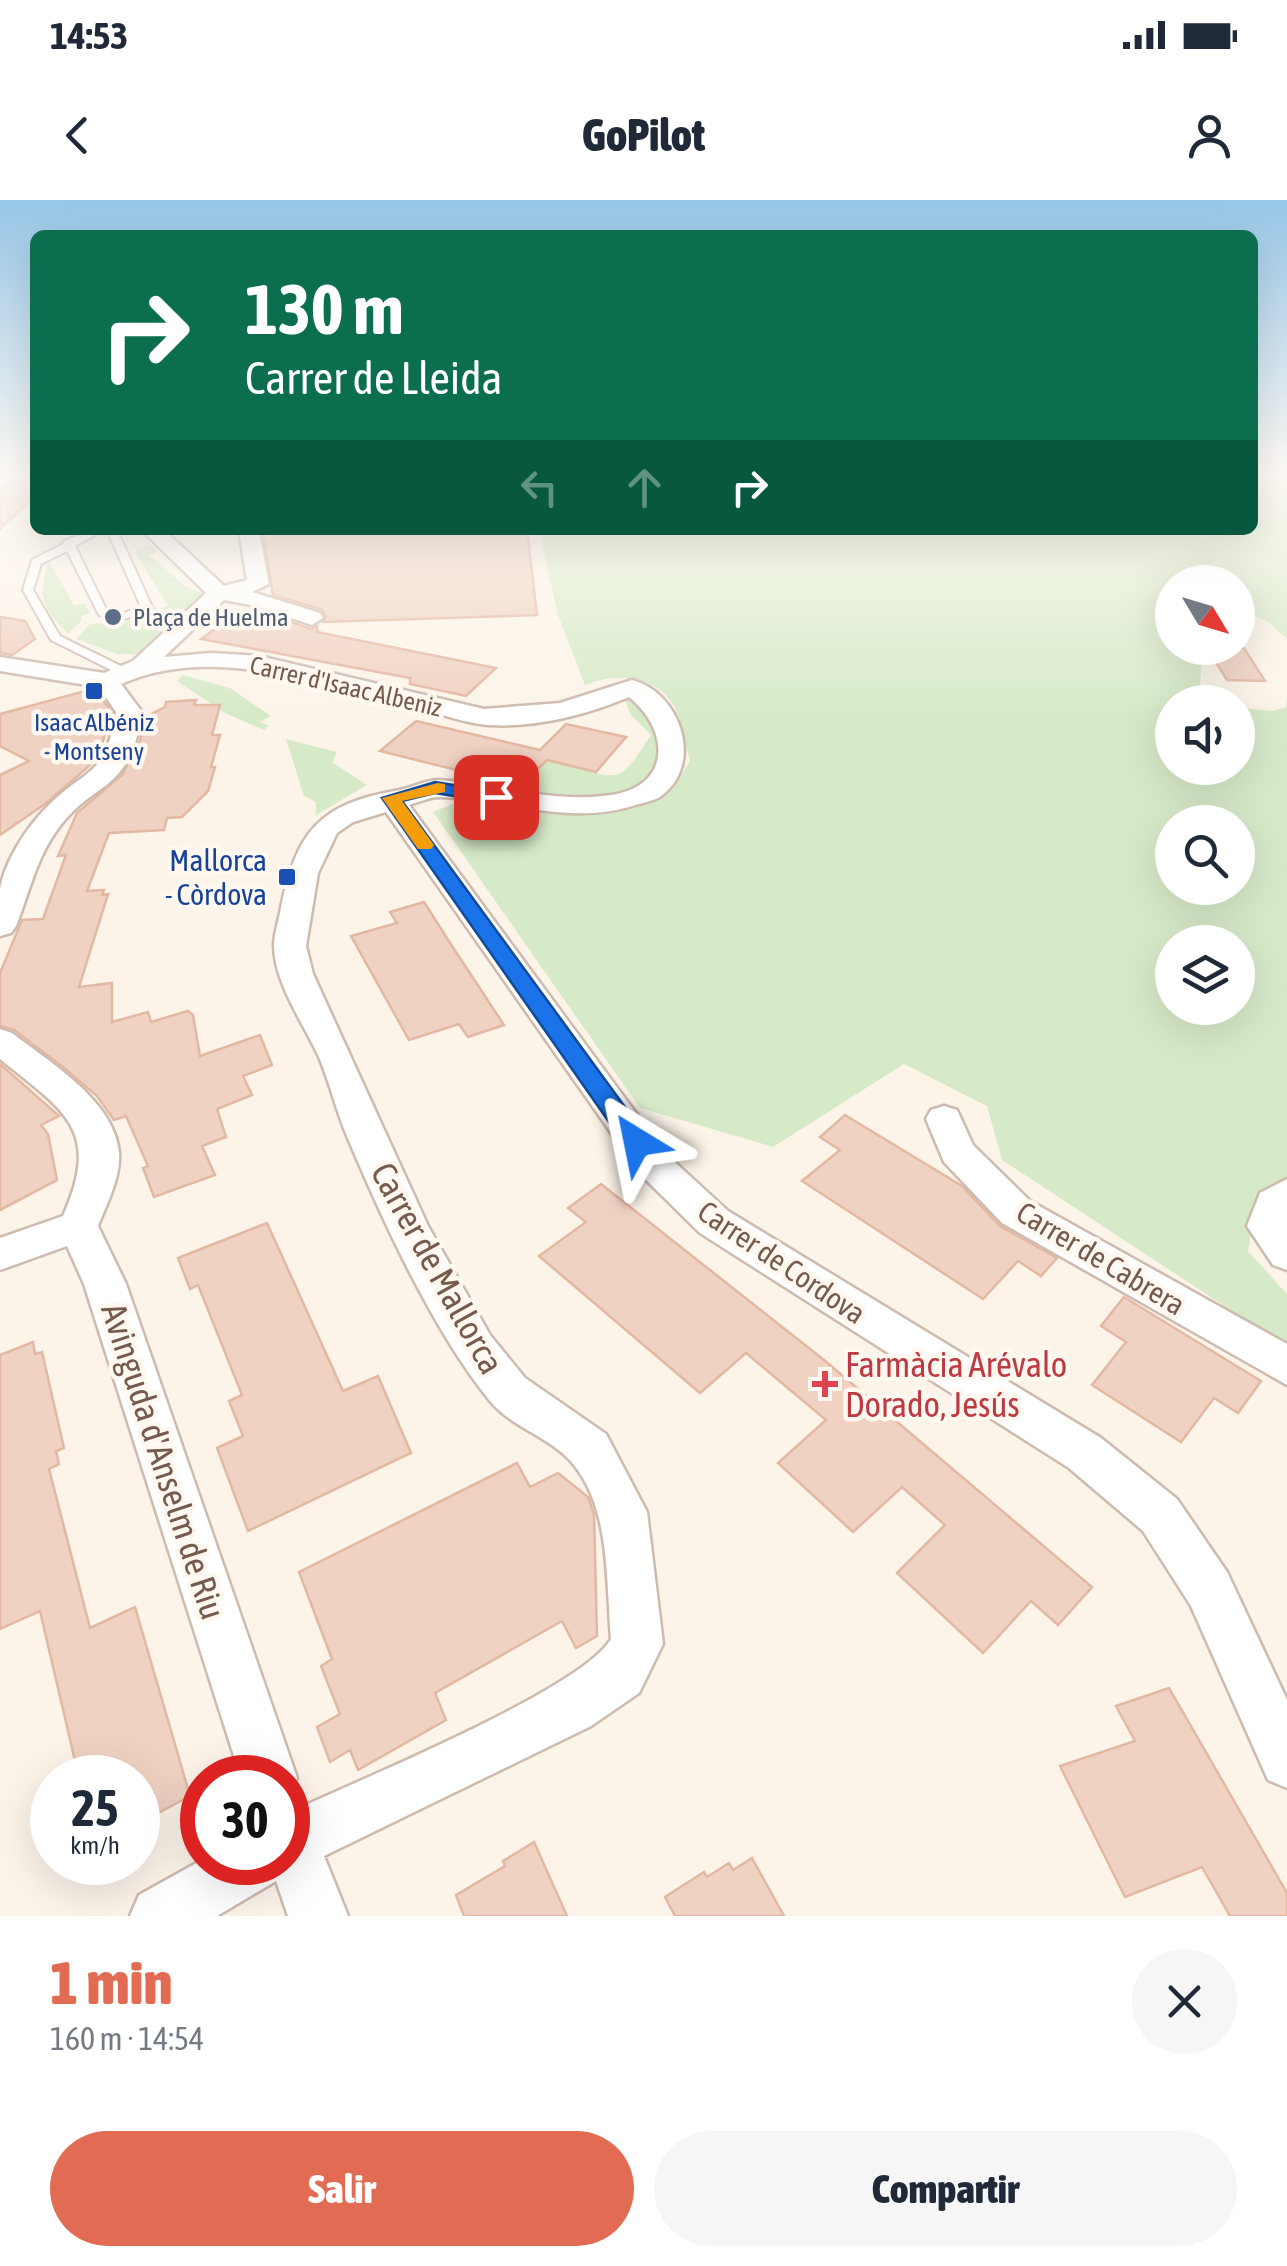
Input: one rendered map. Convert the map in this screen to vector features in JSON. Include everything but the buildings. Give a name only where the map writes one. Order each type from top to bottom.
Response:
[{"type":"street","points":[[179,555],[220,593],[260,600],[312,618]]},
{"type":"street","points":[[0,926],[40,834],[60,811],[111,773],[122,755],[129,712],[124,673],[220,593],[243,591],[258,584],[253,555]]},
{"type":"street","name":"Carrer d'Isaac Albeniz","points":[[0,664],[124,673],[211,660],[259,663],[484,717],[556,712],[632,687]]},
{"type":"street","name":"Carrer de Mallorca","points":[[310,1832],[572,1707],[620,1674],[637,1644],[623,1512],[615,1496],[590,1448],[509,1392],[475,1348],[410,1231],[297,974],[290,946],[302,873],[324,828],[343,816],[391,798],[435,788],[529,803],[614,804],[652,791],[666,773],[673,737],[657,707],[632,687]]},
{"type":"street","name":"Carrer de Cordova","points":[[391,798],[656,1155],[714,1222],[1085,1453],[1160,1515],[1208,1589],[1287,1761]]},
{"type":"street","points":[[0,1041],[61,1092],[85,1119],[100,1146],[97,1181],[78,1226],[0,1254]]},
{"type":"street","name":"Carrer de Cabrera","points":[[944,1118],[956,1152],[1016,1212],[1287,1366]]},
{"type":"street","points":[[1287,1194],[1274,1204],[1267,1226],[1287,1254]]},
{"type":"street","name":"Avinguda d'Anselm de Riu","points":[[78,1226],[105,1284],[261,1755]]},
{"type":"street","name":"Carrer de Mallorca","points":[[160,1916],[213,1885]]},
{"type":"street","points":[[301,1885],[318,1916]]},
{"type":"lane","points":[[48,555],[36,562],[28,590],[55,638],[124,673]]},
{"type":"lane","points":[[74,555],[103,612],[122,617],[147,609],[123,555]]},
{"type":"green space","points":[[137,555],[149,555],[185,586],[207,595],[138,654],[117,654],[76,639],[90,624],[125,622],[168,606]]},
{"type":"green space","points":[[545,555],[1287,555],[1287,639],[1266,620],[1255,617],[1255,565],[1155,565],[1155,665],[1202,665],[1200,685],[1155,685],[1155,785],[1255,785],[1255,709],[1274,711],[1286,707],[1287,697],[1287,1179],[1276,1182],[1261,1196],[1248,1251],[1287,1294],[1287,1347],[1002,1160],[987,1106],[904,1064],[773,1147],[640,1108],[433,812],[460,801],[569,814],[615,809],[672,789],[690,761],[678,714],[667,697],[658,688],[634,679],[609,679],[585,685],[558,615]]},
{"type":"green space","points":[[49,561],[74,605],[85,604],[90,613],[81,616],[82,620],[68,634],[44,601],[43,584]]},
{"type":"green space","points":[[183,675],[230,688],[271,716],[260,722],[269,726],[264,730],[225,713],[177,681]]},
{"type":"green space","points":[[636,696],[663,738],[656,776],[629,796],[552,796],[514,790],[533,772],[540,751],[602,774],[624,771],[651,735],[631,715],[624,698]]},
{"type":"green space","points":[[286,739],[337,752],[332,762],[367,785],[316,815],[316,802],[304,796]]},
{"type":"slow traffic","points":[[424,845],[391,798],[438,788]]},
{"type":"place","name":"Plaça de Huelma","points":[[113,617]]},
{"type":"place","name":"Isaac Albéniz - Montseny","points":[[94,691]]},
{"type":"place","name":"Mallorca - Còrdova","points":[[287,877]]},
{"type":"place","name":"Farmàcia Arévalo Dorado, Jesús","points":[[825,1384]]},
{"type":"route","points":[[496,797],[435,788],[391,798],[637,1142]]}]
